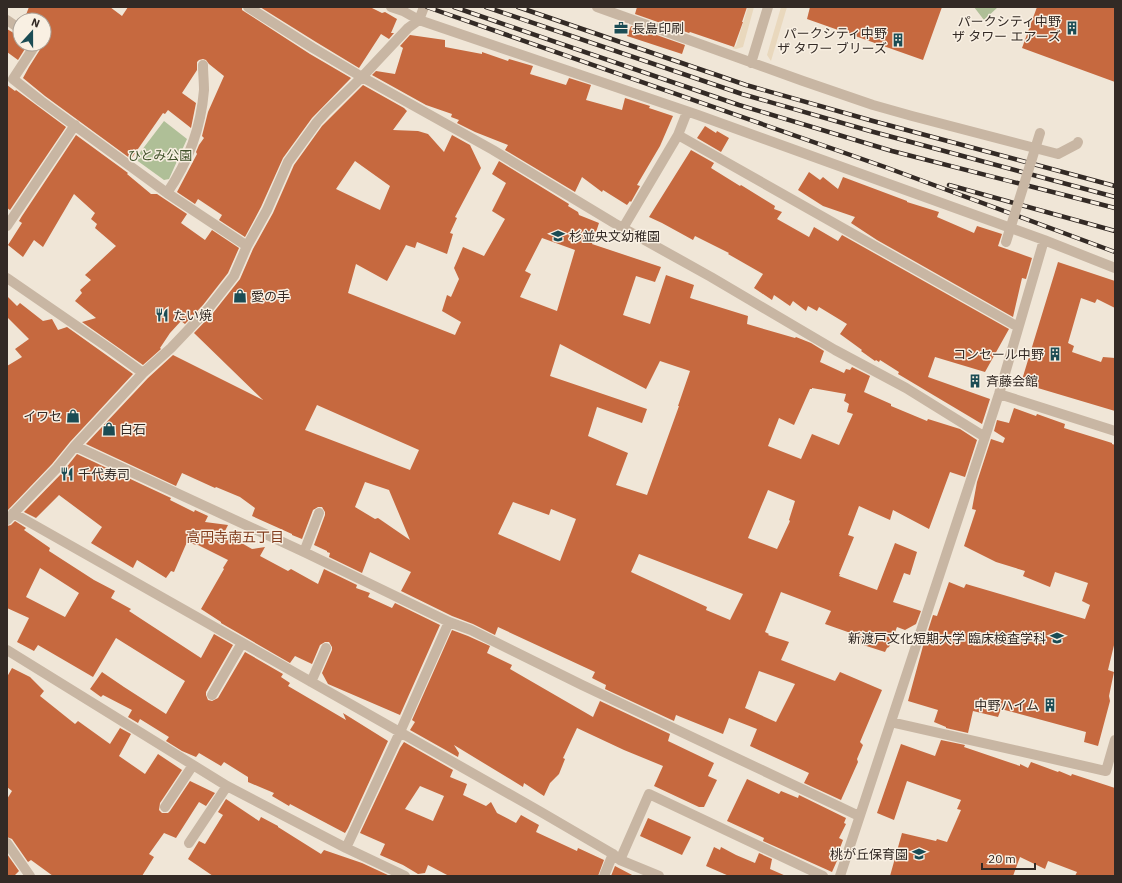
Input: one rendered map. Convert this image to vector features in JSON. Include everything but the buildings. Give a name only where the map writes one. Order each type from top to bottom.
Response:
[{"type":"street","points":[[248,7],[362,77],[492,150],[614,223],[711,277],[835,350],[906,388],[985,437]]},
{"type":"street","points":[[391,7],[403,11],[419,20],[687,112],[1044,240],[1115,268]]},
{"type":"street","points":[[424,7],[419,20],[408,28],[322,117],[288,162],[267,210],[247,246],[234,276],[208,309],[172,348],[143,373],[75,446],[57,468],[9,517],[242,643],[617,857],[659,876]]},
{"type":"street","points":[[597,7],[810,84],[912,116],[1058,154],[1077,144],[1078,142]]},
{"type":"street","points":[[751,63],[768,7]]},
{"type":"street","points":[[31,52],[13,79],[167,193],[247,246]]},
{"type":"street","points":[[167,193],[178,178],[191,151],[200,120],[204,89],[203,65]]},
{"type":"street","points":[[623,228],[678,135],[687,112]]},
{"type":"street","points":[[7,226],[75,125]]},
{"type":"street","points":[[1006,242],[1040,133]]},
{"type":"street","points":[[678,135],[1018,327]]},
{"type":"street","points":[[840,876],[999,394],[1044,240]]},
{"type":"street","points":[[7,278],[143,373]]},
{"type":"street","points":[[999,394],[1115,431]]},
{"type":"street","points":[[75,446],[304,552],[449,622],[471,630],[582,685],[860,816]]},
{"type":"street","points":[[304,552],[319,513]]},
{"type":"street","points":[[346,848],[449,622]]},
{"type":"street","points":[[212,695],[242,643]]},
{"type":"street","points":[[311,682],[326,648]]},
{"type":"street","points":[[7,650],[227,786],[346,848],[405,876]]},
{"type":"street","points":[[891,722],[1106,771],[1115,740]]},
{"type":"street","points":[[165,807],[193,765]]},
{"type":"street","points":[[189,843],[227,786]]},
{"type":"street","points":[[604,876],[617,857],[648,794],[823,876]]},
{"type":"street","points":[[7,843],[30,876]]},
{"type":"green space","points":[[974,7],[998,7],[984,20]]},
{"type":"green space","name":"ひとみ公園","points":[[164,121],[187,139],[169,179],[164,180],[135,159]]},
{"type":"shaded area","points":[[748,7],[754,7],[743,47],[736,49],[732,48],[736,46]]},
{"type":"shaded area","points":[[781,7],[787,7],[771,61],[767,55]]},
{"type":"railway","points":[[427,7],[885,167],[1115,252]]},
{"type":"railway","points":[[454,7],[739,105],[892,151],[1115,208]]},
{"type":"railway","points":[[486,7],[742,94],[870,131],[1115,197]]},
{"type":"railway","points":[[518,7],[746,85],[1115,186]]},
{"type":"railway","points":[[949,185],[1115,231]]},
{"type":"place","name":"長島印刷","points":[[621,28]]},
{"type":"place","name":"パークシティ中野 ザ タワー エアーズ","points":[[1072,28]]},
{"type":"place","name":"パークシティ中野 ザ タワー ブリーズ","points":[[898,40]]},
{"type":"place","name":"杉並央文幼稚園","points":[[558,236]]},
{"type":"place","name":"愛の手","points":[[240,296]]},
{"type":"place","name":"たい焼","points":[[162,315]]},
{"type":"place","name":"コンセール中野","points":[[1055,354]]},
{"type":"place","name":"斉藤会館","points":[[975,381]]},
{"type":"place","name":"イワセ","points":[[73,416]]},
{"type":"place","name":"白石","points":[[109,429]]},
{"type":"place","name":"千代寿司","points":[[67,474]]},
{"type":"place","name":"新渡戸文化短期大学 臨床検査学科","points":[[1057,638]]},
{"type":"place","name":"中野ハイム","points":[[1050,705]]},
{"type":"place","name":"桃が丘保育園","points":[[919,854]]},
{"type":"district","name":"高円寺南五丁目","points":[[235,537]]}]
